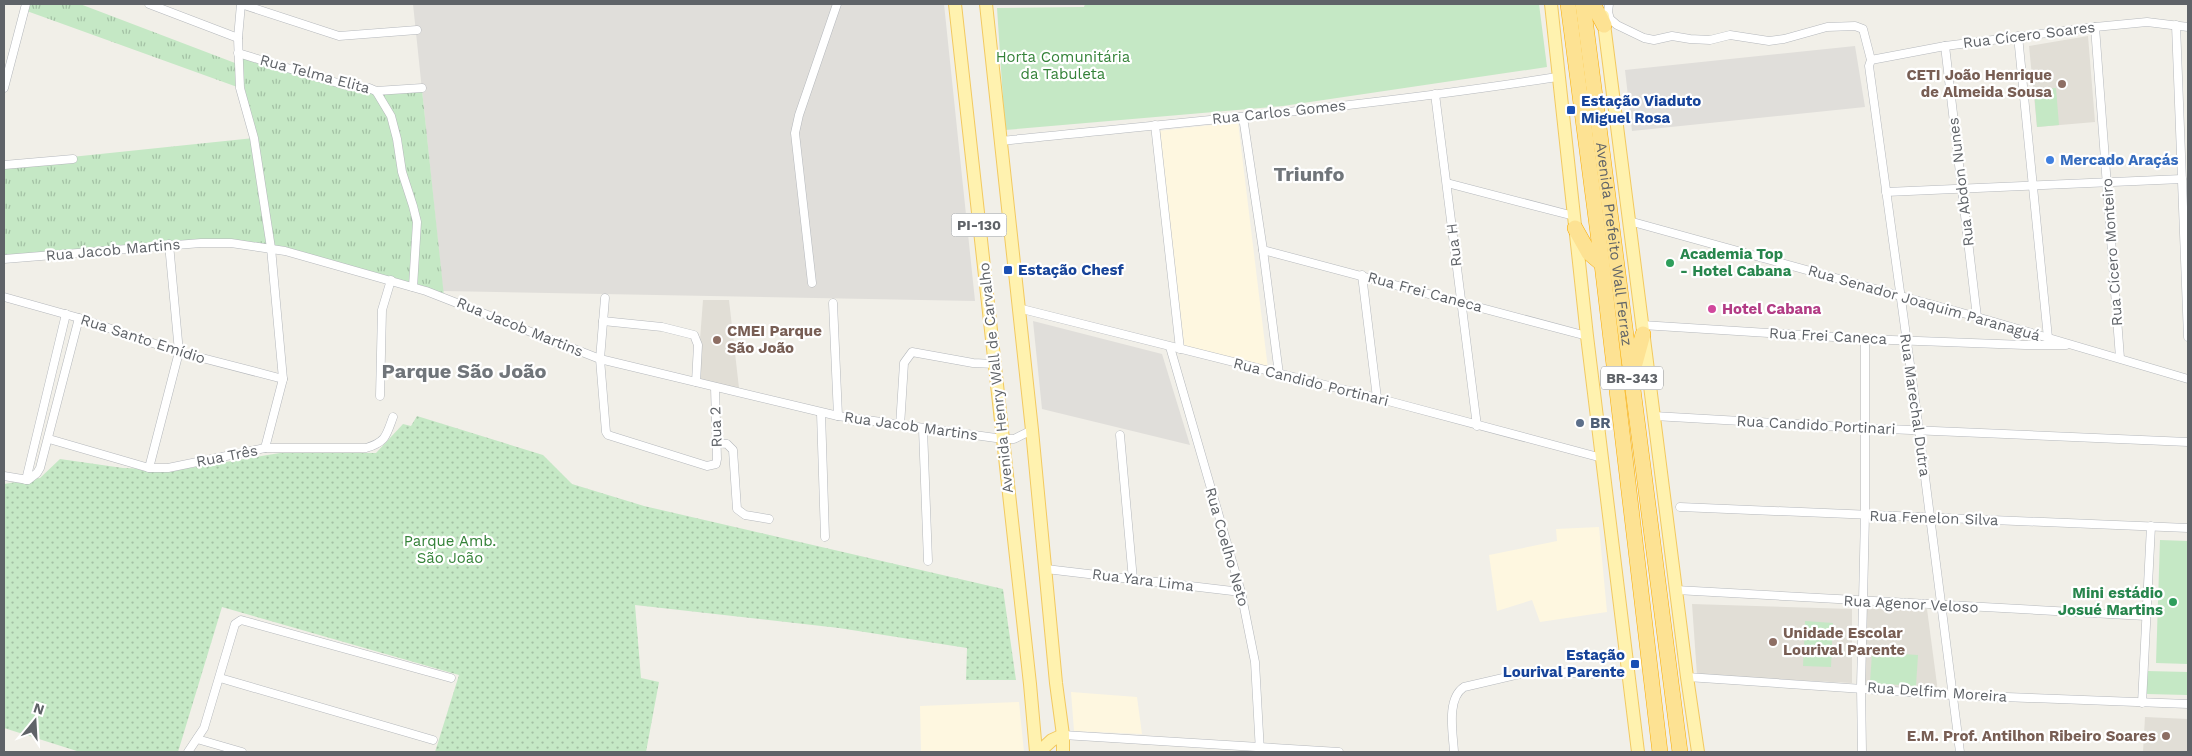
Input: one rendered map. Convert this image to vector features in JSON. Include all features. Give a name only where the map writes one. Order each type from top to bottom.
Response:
[{"type":"highway","name":"Avenida Prefeito Wall Ferraz","points":[[1568,4],[1602,264],[1660,752]]},
{"type":"highway","name":"Avenida Prefeito Wall Ferraz","points":[[1583,4],[1680,752]]},
{"type":"highway","points":[[1575,222],[1589,253],[1602,264]]},
{"type":"highway","points":[[1632,376],[1642,330]]},
{"type":"main road","points":[[1551,4],[1557,77],[1587,336],[1638,752]]},
{"type":"main road","name":"Avenida Henry Wall de Carvalho","points":[[986,5],[1032,430],[1056,683],[1063,735],[1063,752]]},
{"type":"main road","name":"Avenida Henry Wall de Carvalho","points":[[957,6],[1037,752]]},
{"type":"main road","name":"Avenida Prefeito Wall Ferraz","points":[[1603,10],[1642,330],[1698,752]]},
{"type":"main road","points":[[1037,752],[1052,740],[1063,735]]},
{"type":"street","points":[[4,88],[26,4]]},
{"type":"street","points":[[149,4],[238,38]]},
{"type":"street","points":[[265,448],[283,379],[272,249],[254,138],[240,88],[238,38],[241,4],[338,36],[417,30]]},
{"type":"street","points":[[812,283],[796,127],[837,4]]},
{"type":"street","name":"Rua Marechal Dutra","points":[[1603,10],[1617,25],[1644,38],[1654,40],[1672,36],[1710,40],[1730,35],[1769,41],[1784,39],[1827,27],[1855,26],[1863,29],[1871,60],[1869,66],[1919,430],[1960,752]]},
{"type":"street","name":"Rua Cícero Soares","points":[[1871,60],[1945,46],[2095,26],[2147,22],[2188,28]]},
{"type":"street","points":[[2176,25],[2188,337]]},
{"type":"street","name":"Rua Cícero Monteiro","points":[[2095,26],[2120,358]]},
{"type":"street","points":[[2018,36],[2048,338]]},
{"type":"street","name":"Rua Abdon Nunes","points":[[1945,46],[1977,317]]},
{"type":"street","name":"Rua Telma Elita","points":[[238,53],[348,86],[369,88],[376,91],[422,88]]},
{"type":"street","name":"Rua Carlos Gomes","points":[[1000,141],[1243,117],[1557,77]]},
{"type":"street","points":[[376,91],[391,116],[398,140],[402,172],[413,206],[416,222],[413,287]]},
{"type":"street","name":"Rua H","points":[[1435,94],[1477,426]]},
{"type":"street","points":[[1243,117],[1263,250],[1278,374]]},
{"type":"street","points":[[1155,125],[1180,350]]},
{"type":"street","points":[[4,165],[73,159]]},
{"type":"street","points":[[1886,192],[2182,179]]},
{"type":"street","points":[[1447,183],[1575,222]]},
{"type":"street","name":"Rua Senador Joaquim Paranaguá","points":[[1629,221],[1977,317],[2188,379]]},
{"type":"street","points":[[149,468],[179,352],[169,244]]},
{"type":"street","name":"Rua Jacob Martins","points":[[4,259],[169,244],[231,244],[272,249],[413,287],[600,359],[715,387],[838,416],[900,426],[1003,439],[1014,439],[1032,430]]},
{"type":"street","name":"Rua Frei Caneca","points":[[1263,250],[1461,301],[1587,336]]},
{"type":"street","points":[[1362,275],[1377,398]]},
{"type":"street","points":[[380,396],[380,330],[382,310],[391,280]]},
{"type":"street","name":"Rua Santo Emídio","points":[[4,297],[79,318],[179,352],[283,379]]},
{"type":"street","points":[[600,359],[605,298]]},
{"type":"street","points":[[833,303],[838,416]]},
{"type":"street","name":"Rua Candido Portinari","points":[[1018,308],[1377,398],[1602,458]]},
{"type":"street","points":[[26,480],[66,314]]},
{"type":"street","points":[[4,476],[26,480],[38,474],[49,439],[79,318]]},
{"type":"street","points":[[603,321],[694,334],[698,345],[696,382]]},
{"type":"street","name":"Rua Frei Caneca","points":[[1642,330],[2025,345],[2073,345]]},
{"type":"street","points":[[1862,752],[1865,339]]},
{"type":"street","name":"Rua Coelho Neto","points":[[1170,347],[1241,592],[1255,662],[1260,750]]},
{"type":"street","points":[[900,426],[904,363],[912,352],[973,363],[995,364]]},
{"type":"street","name":"Rua 2","points":[[600,359],[606,432],[608,435],[707,466],[716,464],[717,459],[715,387]]},
{"type":"street","points":[[821,412],[825,537]]},
{"type":"street","name":"Rua Candido Portinari","points":[[1654,416],[1864,428],[2188,442]]},
{"type":"street","name":"Rua Três","points":[[49,439],[149,468],[168,468],[265,448],[366,448],[380,443],[387,436],[393,417]]},
{"type":"street","points":[[924,429],[928,561]]},
{"type":"street","points":[[1120,435],[1133,580]]},
{"type":"street","points":[[717,442],[727,444],[733,450],[737,509],[745,515],[769,519]]},
{"type":"street","name":"Rua Fenelon Silva","points":[[1680,506],[2188,528]]},
{"type":"street","points":[[2142,703],[2151,526]]},
{"type":"street","name":"Rua Yara Lima","points":[[1046,569],[1241,592]]},
{"type":"street","name":"Rua Agenor Veloso","points":[[1676,590],[2146,616]]},
{"type":"street","points":[[188,752],[204,728],[235,624],[244,620],[451,678]]},
{"type":"street","points":[[1454,752],[1453,702],[1459,690],[1464,687],[1529,672],[1630,675]]},
{"type":"street","name":"Rua Delfim Moreira","points":[[1687,677],[1861,687],[1952,695],[2188,704]]},
{"type":"street","points":[[220,678],[433,740]]},
{"type":"street","points":[[1063,735],[1260,750],[1339,752]]},
{"type":"street","points":[[197,740],[232,751],[242,752]]},
{"type":"shaded area","points":[[413,4],[944,4],[975,301],[443,291]]},
{"type":"shaded area","name":"CETI João Henrique de Almeida Sousa","points":[[2088,36],[2095,122],[2037,127],[2029,46]]},
{"type":"shaded area","points":[[1855,46],[1865,107],[1632,131],[1625,70]]},
{"type":"shaded area","points":[[1238,122],[1268,369],[1184,347],[1158,131]]},
{"type":"shaded area","name":"CMEI Parque São João","points":[[703,300],[729,300],[739,388],[697,379]]},
{"type":"shaded area","points":[[1033,321],[1162,354],[1190,445],[1042,409]]},
{"type":"shaded area","points":[[1599,527],[1607,612],[1540,622],[1532,600],[1497,611],[1489,555],[1557,541],[1556,529]]},
{"type":"shaded area","name":"Unidade Escolar Lourival Parente","points":[[1692,604],[1852,609],[1852,683],[1697,675]]},
{"type":"shaded area","points":[[1865,609],[1927,609],[1938,692],[1865,686]]},
{"type":"shaded area","points":[[1071,692],[1137,697],[1142,734],[1074,731]]},
{"type":"shaded area","points":[[1019,702],[1024,752],[921,752],[920,706]]},
{"type":"shaded area","name":"E.M. Prof. Antilhon Ribeiro Soares","points":[[2145,717],[2188,719],[2188,752],[2143,752]]},
{"type":"green space","points":[[26,4],[80,4],[235,63],[238,62],[238,53],[332,85],[422,90],[444,296],[352,267],[231,243],[4,258],[4,164],[254,138],[244,85],[240,88],[24,10]]},
{"type":"green space","name":"Horta Comunitária da Tabuleta","points":[[1085,4],[1539,4],[1547,67],[1283,106],[1005,130],[997,8],[1084,7]]},
{"type":"green space","points":[[2056,88],[2059,125],[2037,127],[2034,90]]},
{"type":"green space","name":"Parque Amb. São João","points":[[417,416],[543,455],[572,484],[644,506],[1003,589],[1016,680],[966,680],[967,648],[839,628],[635,605],[641,678],[659,682],[646,752],[435,752],[459,675],[222,607],[178,752],[80,752],[4,728],[4,484],[40,478],[60,459],[123,468],[177,470],[280,453],[376,453],[403,424],[411,426]]},
{"type":"green space","name":"Mini estádio Josué Martins","points":[[2160,540],[2188,541],[2188,664],[2156,663]]},
{"type":"green space","points":[[1805,621],[1833,623],[1831,667],[1803,666]]},
{"type":"green space","points":[[1872,652],[1918,655],[1916,686],[1870,683]]},
{"type":"green space","points":[[2147,671],[2188,672],[2187,695],[2147,694]]},
{"type":"place","name":"CETI João Henrique de Almeida Sousa","points":[[2062,84]]},
{"type":"place","name":"Estação Viaduto Miguel Rosa","points":[[1571,110]]},
{"type":"place","name":"Mercado Araçás","points":[[2050,160]]},
{"type":"place","name":"Academia Top - Hotel Cabana","points":[[1670,263]]},
{"type":"place","name":"Estação Chesf","points":[[1008,270]]},
{"type":"place","name":"Hotel Cabana","points":[[1712,309]]},
{"type":"place","name":"CMEI Parque São João","points":[[717,340]]},
{"type":"place","name":"BR","points":[[1580,423]]},
{"type":"place","name":"Mini estádio Josué Martins","points":[[2173,602]]},
{"type":"place","name":"Unidade Escolar Lourival Parente","points":[[1773,642]]},
{"type":"place","name":"Estação Lourival Parente","points":[[1635,664]]},
{"type":"place","name":"E.M. Prof. Antilhon Ribeiro Soares","points":[[2166,736]]},
{"type":"district","name":"Triunfo","points":[[1309,174]]},
{"type":"district","name":"Parque São João","points":[[464,371]]}]
